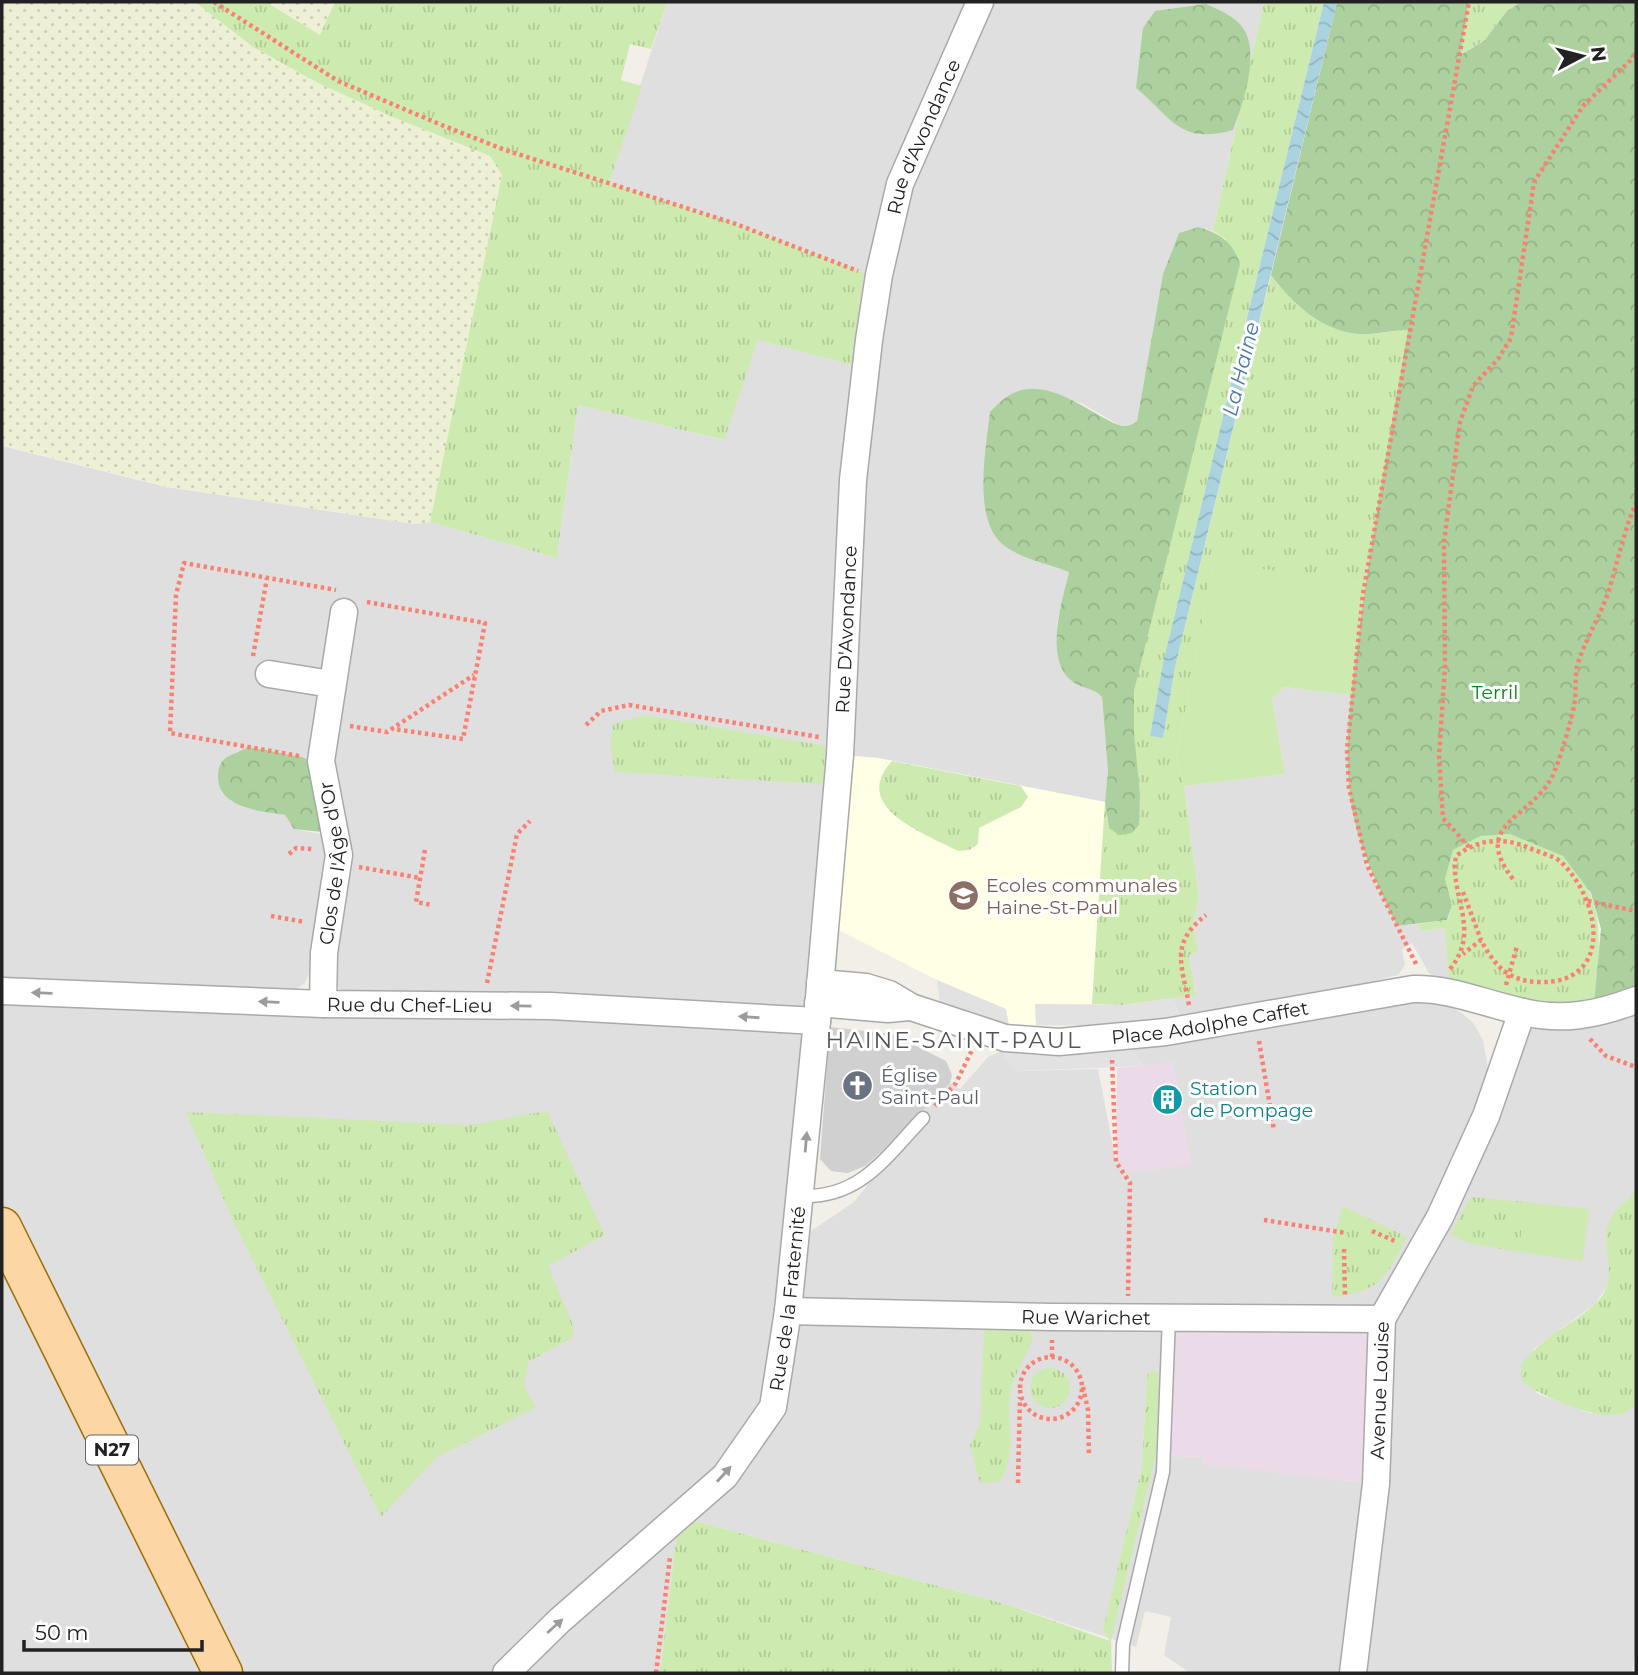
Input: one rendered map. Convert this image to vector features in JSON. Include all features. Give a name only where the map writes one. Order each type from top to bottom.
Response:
[{"type":"main road","name":"N27","points":[[2,1227],[223,1673]]},
{"type":"street","name":"Rue d'Avondance","points":[[879,275],[900,184],[980,2]]},
{"type":"street","name":"Rue D'Avondance","points":[[818,1002],[840,741],[854,467],[860,404],[879,275]]},
{"type":"street","name":"Clos de l'Âge d'Or","points":[[323,1004],[328,926],[338,864],[338,838],[321,761],[324,722],[349,599]]},
{"type":"street","points":[[269,674],[331,684]]},
{"type":"street","name":"Place Adolphe Caffet","points":[[818,1002],[866,987],[889,994],[911,1007],[1023,1041],[1111,1038],[1193,1028],[1427,989],[1450,992],[1511,1009],[1570,1017],[1614,1008],[1636,1000]]},
{"type":"street","name":"Rue du Chef-Lieu","points":[[2,991],[323,1004],[818,1002]]},
{"type":"street","name":"Rue de la Fraternité","points":[[506,1673],[559,1621],[725,1476],[768,1418],[776,1393],[788,1311],[818,1002]]},
{"type":"street","name":"Avenue Louise","points":[[1353,1673],[1376,1484],[1382,1319],[1440,1217],[1486,1116],[1511,1009]]},
{"type":"street","name":"Rue Warichet","points":[[788,1311],[1382,1319]]},
{"type":"lane","points":[[800,1196],[823,1196],[851,1188],[863,1180],[923,1118]]},
{"type":"lane","points":[[1122,1673],[1123,1644],[1163,1472],[1169,1317]]},
{"type":"path","points":[[214,2],[338,81],[444,127],[505,150],[733,223],[864,273],[879,275]]},
{"type":"path","points":[[1469,2],[1363,594],[1347,750],[1349,788],[1367,865],[1427,989],[1438,982],[1463,954],[1481,940]]},
{"type":"path","points":[[1469,847],[1443,818],[1439,756],[1445,666],[1444,542],[1460,422],[1473,386],[1511,338],[1516,285],[1534,182],[1583,106],[1636,55]]},
{"type":"path","points":[[1513,879],[1499,856],[1497,841],[1500,829],[1530,806],[1553,776],[1574,705],[1578,664],[1602,609],[1624,531],[1636,503]]},
{"type":"path","points":[[321,761],[170,733],[176,595],[184,563],[267,578],[363,602],[485,623],[463,739],[393,729]]},
{"type":"path","points":[[267,578],[250,674],[265,677],[269,674]]},
{"type":"path","points":[[324,722],[387,732],[475,674]]},
{"type":"path","points":[[586,726],[601,711],[629,705],[840,741]]},
{"type":"path","points":[[487,1005],[487,978],[517,834],[530,821]]},
{"type":"path","points":[[1508,840],[1559,860],[1576,879],[1588,901],[1592,937],[1591,953],[1584,969],[1559,982],[1521,981],[1509,976],[1496,965],[1481,940],[1454,869],[1456,856],[1469,847],[1497,841],[1508,840]]},
{"type":"path","points":[[425,850],[416,902],[432,905]]},
{"type":"path","points":[[338,864],[420,878]]},
{"type":"path","points":[[1460,887],[1465,926],[1463,954]]},
{"type":"path","points":[[1588,901],[1636,911]]},
{"type":"path","points":[[1193,1028],[1181,946],[1189,928],[1206,915]]},
{"type":"path","points":[[271,916],[328,926]]},
{"type":"path","points":[[1511,1009],[1509,976],[1517,946]]},
{"type":"path","points":[[1255,1017],[1274,1130]]},
{"type":"path","points":[[1570,1017],[1606,1056],[1636,1067]]},
{"type":"path","points":[[923,1118],[956,1083],[981,1030]]},
{"type":"path","points":[[1111,1038],[1116,1162],[1130,1183],[1128,1317]]},
{"type":"path","points":[[1264,1220],[1346,1233]]},
{"type":"path","points":[[1344,1249],[1346,1319]]},
{"type":"path","points":[[1018,1483],[1020,1389],[1026,1370],[1042,1358],[1052,1357],[1071,1364],[1081,1381],[1088,1410],[1089,1456]]},
{"type":"path","points":[[1020,1389],[1027,1408],[1035,1415],[1055,1419],[1064,1416],[1079,1402],[1081,1381]]},
{"type":"path","points":[[656,1673],[674,1521]]},
{"type":"shaded area","points":[[2,2],[195,2],[253,47],[318,83],[395,118],[490,156],[502,175],[430,522],[415,524],[170,487],[2,445]]},
{"type":"shaded area","points":[[266,2],[335,2],[321,35]]},
{"type":"shaded area","points":[[667,2],[1264,2],[1213,231],[1198,227],[1179,233],[1163,274],[1137,421],[1127,426],[1119,425],[1083,404],[1045,390],[1001,543],[1069,572],[1057,624],[1072,681],[1096,691],[1102,697],[1108,771],[1105,802],[878,758],[840,755],[808,1233],[854,1202],[874,1177],[865,1166],[950,1083],[960,1089],[988,1057],[1002,1051],[1016,1071],[1098,1069],[1116,1162],[1123,1172],[1173,1063],[1144,1066],[1132,1049],[1131,1026],[1181,1018],[1172,998],[1196,994],[1189,955],[1198,952],[1193,925],[1199,898],[1184,786],[1285,774],[1272,699],[1284,687],[1351,695],[1347,750],[1349,788],[1367,865],[1397,926],[1419,924],[1421,931],[1445,928],[1449,953],[1450,985],[1438,982],[1429,973],[1412,943],[1402,949],[1405,965],[1398,975],[1375,981],[1377,996],[1415,997],[1446,1003],[1463,1014],[1474,1024],[1483,1040],[1488,1069],[1485,1092],[1505,1099],[1526,1030],[1636,1000],[1636,1186],[1632,1200],[1620,1207],[1609,1259],[1610,1282],[1595,1304],[1533,1349],[1536,1393],[1589,1413],[1621,1414],[1636,1406],[1636,1647],[1632,1673],[1190,1673],[1164,1655],[1171,1617],[1145,1611],[1136,1647],[1009,1605],[695,1521],[676,1539],[660,1673],[2,1673],[2,446],[166,487],[415,524],[430,522],[557,558],[578,405],[723,440],[758,340],[851,365],[609,183]],"holes":[[[241,752],[327,826],[321,834],[294,829],[285,815],[232,802],[222,793],[218,780],[228,756]],[[312,967],[343,992],[295,990],[305,983]],[[1380,1334],[1375,1484],[1202,1463],[1204,1457],[1174,1456]],[[1147,1375],[1156,1455],[1103,1631],[1142,1466]]]},
{"type":"shaded area","name":"Ecoles communales Haine-St-Paul","points":[[840,755],[878,758],[1105,802],[1092,1004],[1035,1004],[1036,1025],[1010,1032],[1006,1009],[937,980],[825,923]]},
{"type":"shaded area","points":[[937,980],[1006,1009],[1010,1032],[940,1004]]},
{"type":"shaded area","points":[[1172,998],[1181,1019],[1131,1026],[1036,1025],[1035,1004],[1123,1005]]},
{"type":"shaded area","points":[[830,1027],[892,1034],[946,1061],[952,1075],[950,1083],[883,1150],[865,1166],[848,1173],[831,1171],[820,1159]]},
{"type":"shaded area","points":[[1132,1049],[1144,1066],[1015,1071],[1002,1051]]},
{"type":"shaded area","points":[[1173,1063],[1191,1165],[1123,1173],[1116,1162],[1117,1068]]},
{"type":"shaded area","points":[[1169,1317],[1378,1319],[1376,1484],[1202,1464],[1204,1457],[1165,1456]]},
{"type":"green space","points":[[195,2],[266,2],[320,35],[335,2],[667,2],[651,49],[630,44],[621,80],[642,86],[609,183],[733,223],[864,273],[851,365],[758,340],[724,440],[578,405],[557,558],[430,522],[502,175],[490,156],[395,118],[318,83],[253,47]]},
{"type":"green space","points":[[1264,2],[1324,2],[1163,663],[1150,736],[1163,737],[1175,667],[1271,275],[1298,306],[1332,328],[1359,334],[1409,329],[1365,585],[1214,562],[1176,758],[1184,786],[1199,898],[1193,925],[1198,952],[1189,955],[1196,995],[1123,1005],[1092,1004],[1105,802],[1109,828],[1134,732],[1134,691],[1226,239],[1213,231]]},
{"type":"green space","name":"Terril","points":[[1337,2],[1469,2],[1460,55],[1484,41],[1507,11],[1521,2],[1636,2],[1636,1000],[1593,1014],[1601,929],[1591,893],[1563,856],[1510,834],[1481,836],[1453,850],[1445,879],[1452,905],[1447,920],[1397,926],[1373,876],[1356,824],[1348,768],[1351,694],[1369,561],[1408,330],[1359,334],[1332,328],[1298,306],[1271,275]]},
{"type":"green space","points":[[1469,2],[1521,2],[1507,11],[1484,41],[1459,55]]},
{"type":"green space","points":[[1206,4],[1229,15],[1243,27],[1250,56],[1245,95],[1233,130],[1215,134],[1201,134],[1178,126],[1136,88],[1143,28],[1155,11]]},
{"type":"green space","points":[[1198,227],[1225,240],[1234,250],[1240,264],[1134,691],[1139,825],[1132,833],[1119,835],[1109,828],[1105,802],[1108,771],[1102,697],[1073,682],[1064,672],[1059,660],[1057,630],[1069,572],[1007,548],[992,530],[986,515],[983,480],[990,412],[1009,395],[1031,389],[1063,396],[1118,425],[1127,426],[1137,421],[1163,274],[1179,233]]},
{"type":"green space","points":[[1214,561],[1365,585],[1351,695],[1284,687],[1272,699],[1285,774],[1184,786],[1176,758]]},
{"type":"green space","points":[[645,715],[826,746],[823,784],[615,772],[610,742],[613,724]]},
{"type":"green space","points":[[248,747],[302,757],[310,761],[322,832],[294,829],[285,815],[254,810],[233,802],[225,795],[218,776],[220,765],[227,757]]},
{"type":"green space","points":[[892,761],[1021,786],[1028,797],[1021,807],[979,828],[978,844],[969,850],[958,851],[912,827],[886,806],[880,792],[881,778]]},
{"type":"green space","points":[[1510,834],[1559,853],[1579,874],[1589,892],[1596,911],[1599,950],[1593,1014],[1450,992],[1445,928],[1420,931],[1419,924],[1448,920],[1452,905],[1445,879],[1453,850],[1481,836]]},
{"type":"green space","points":[[547,1111],[605,1235],[548,1266],[574,1328],[572,1338],[528,1362],[524,1386],[536,1407],[437,1457],[381,1517],[234,1223],[186,1112],[470,1125]]},
{"type":"green space","points":[[1636,1186],[1636,1406],[1621,1414],[1598,1414],[1555,1400],[1531,1387],[1522,1381],[1521,1365],[1548,1338],[1595,1304],[1604,1293],[1609,1272],[1607,1229],[1614,1213],[1631,1196]]},
{"type":"green space","points":[[1471,1197],[1525,1202],[1519,1252],[1468,1243],[1450,1234]]},
{"type":"green space","points":[[1525,1202],[1589,1209],[1583,1261],[1519,1252]]},
{"type":"green space","points":[[1343,1206],[1407,1237],[1387,1273],[1380,1280],[1361,1291],[1332,1297],[1333,1238]]},
{"type":"green space","points":[[984,1330],[1030,1331],[1033,1339],[1011,1390],[1010,1450],[1005,1472],[999,1482],[980,1483],[970,1445],[980,1422]]},
{"type":"green space","points":[[1050,1368],[1058,1369],[1064,1374],[1069,1380],[1069,1396],[1064,1402],[1058,1407],[1050,1408],[1042,1407],[1036,1402],[1031,1396],[1030,1388],[1031,1380],[1036,1374],[1042,1369]]},
{"type":"green space","points":[[1152,1370],[1159,1373],[1156,1455],[1111,1641],[1112,1673],[660,1673],[676,1539],[695,1521],[1009,1605],[1110,1641],[1103,1630],[1142,1466],[1147,1375]]},
{"type":"water","name":"La Haine","points":[[1324,2],[1337,2],[1175,667],[1163,738],[1150,736],[1163,663]]},
{"type":"place","name":"Ecoles communales Haine-St-Paul","points":[[963,896]]},
{"type":"place","name":"Église Saint-Paul","points":[[858,1086]]},
{"type":"place","name":"Station de Pompage","points":[[1167,1099]]},
{"type":"district","name":"HAINE-SAINT-PAUL","points":[[954,1040]]}]
